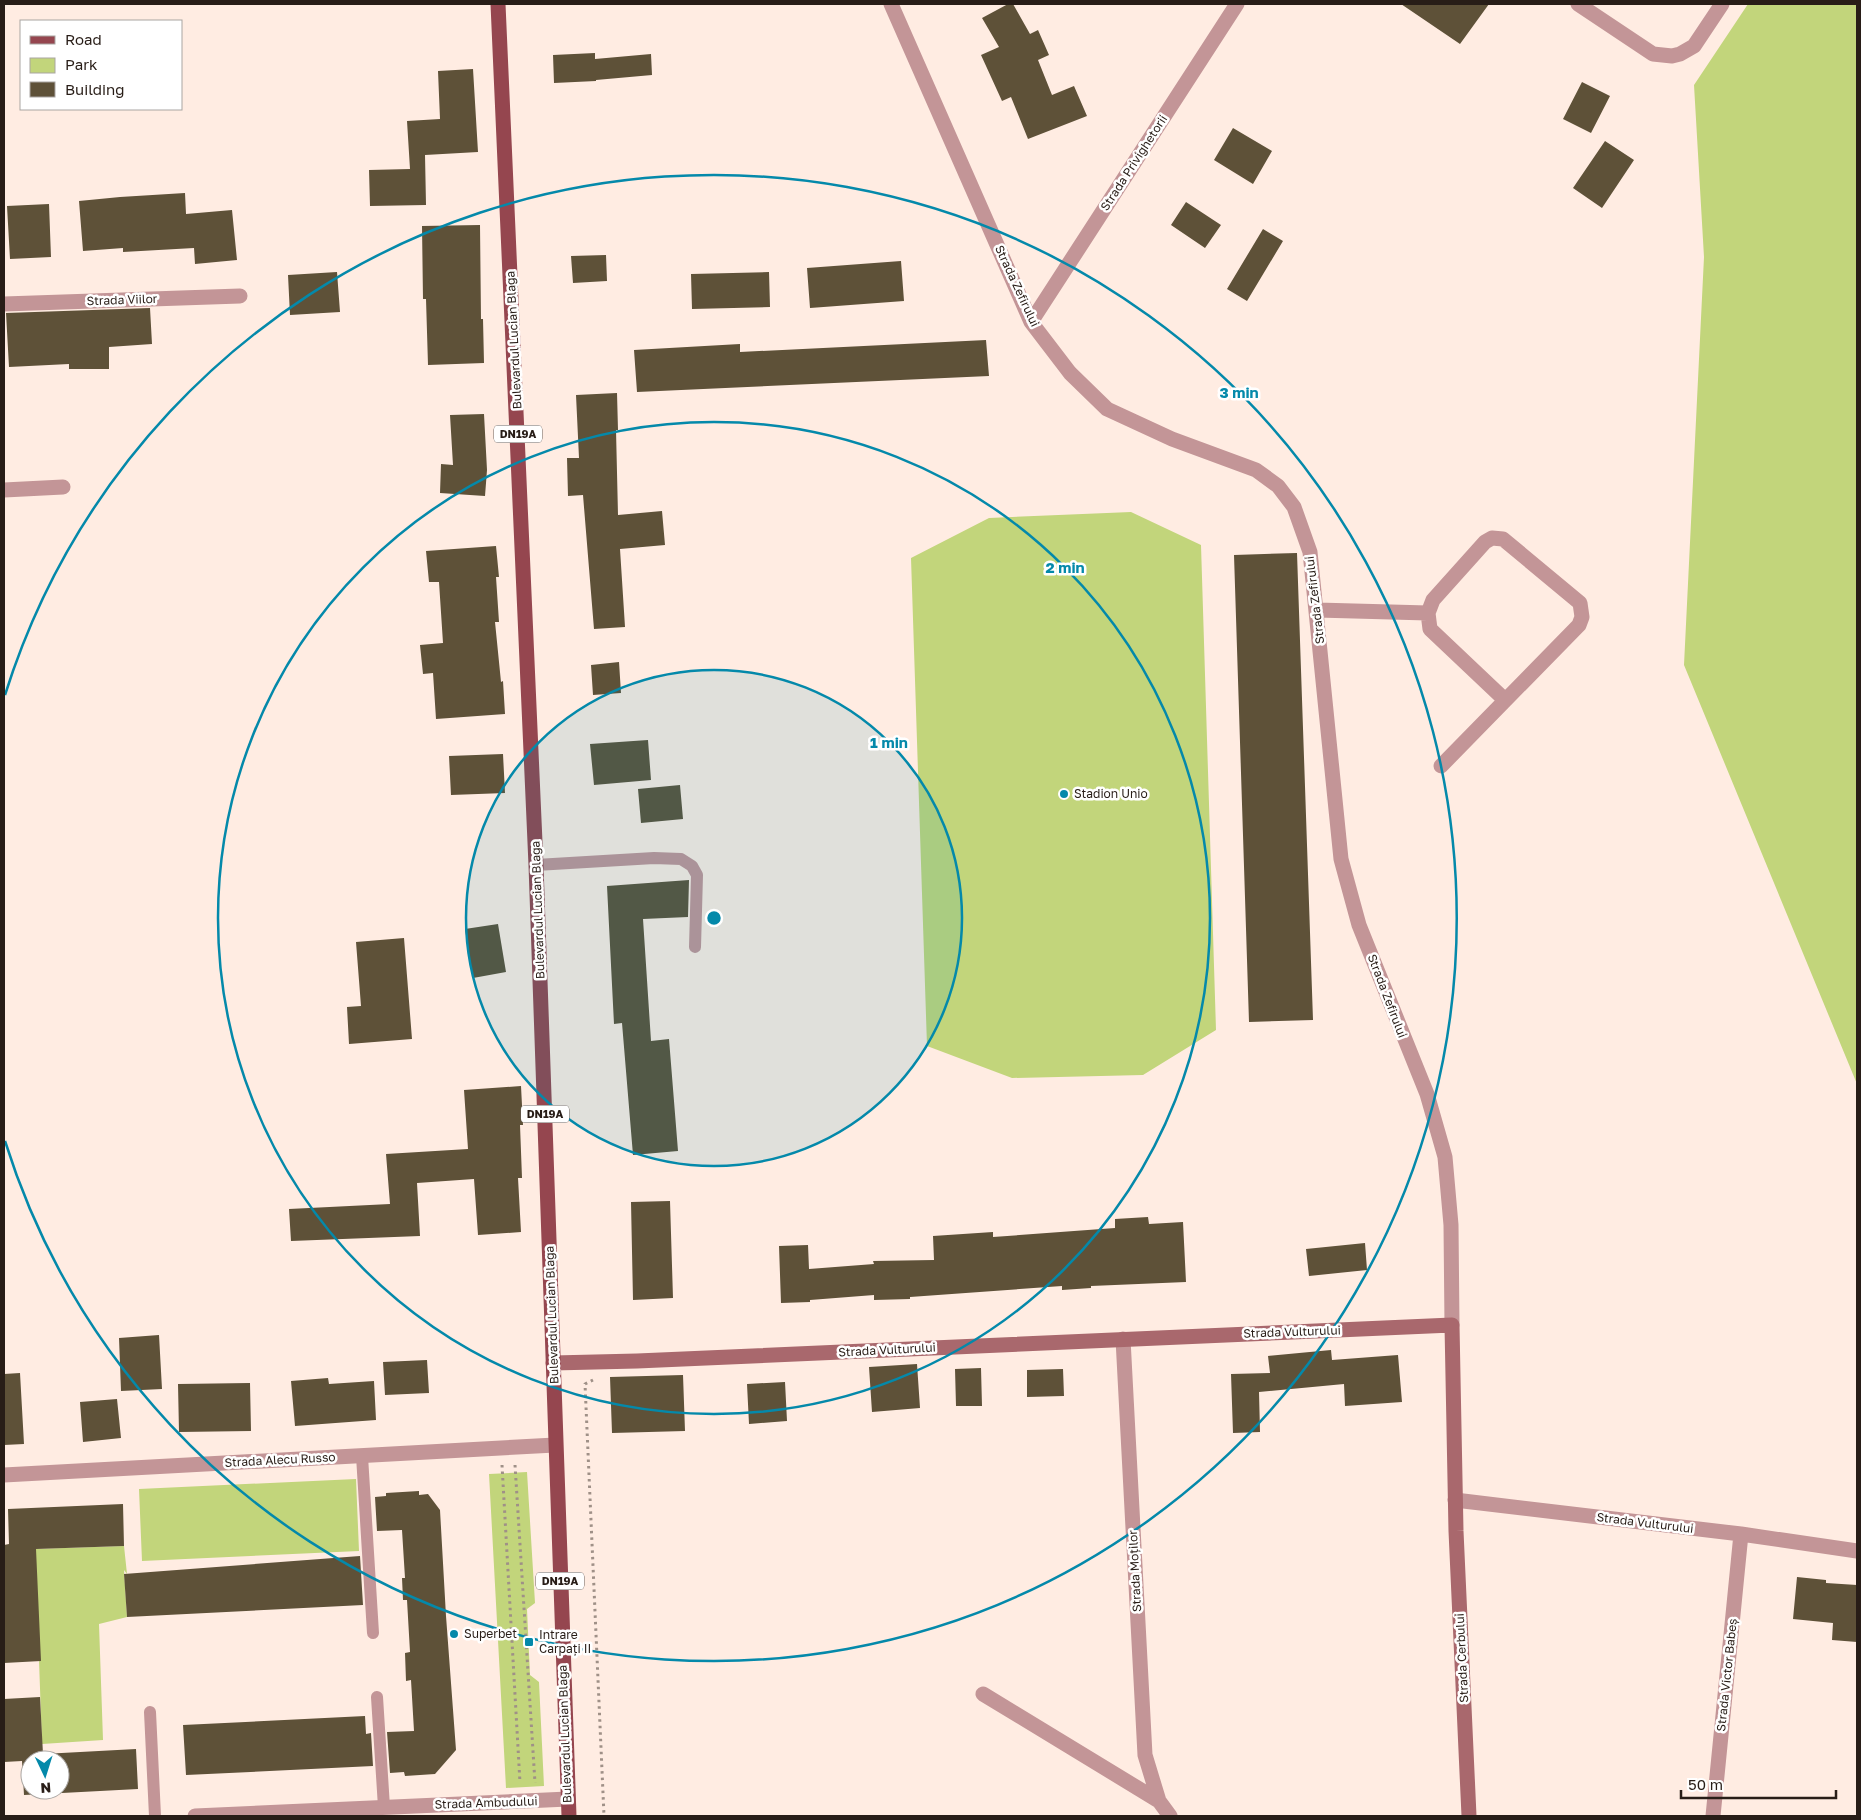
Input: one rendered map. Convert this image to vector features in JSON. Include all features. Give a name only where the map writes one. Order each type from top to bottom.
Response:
[{"type":"main road","name":"Bulevardul Lucian Blaga","points":[[498,4],[536,865],[569,1816]]},
{"type":"street","name":"Strada Zefirului","points":[[891,4],[1031,322],[1070,374],[1107,409],[1172,438],[1256,470],[1278,486],[1294,507],[1310,552],[1341,858],[1359,925],[1427,1094],[1446,1158],[1451,1225],[1452,1326]]},
{"type":"street","name":"Strada Privighetorii","points":[[1031,322],[1237,4]]},
{"type":"street","points":[[1578,4],[1653,54],[1672,56],[1694,46],[1722,4]]},
{"type":"street","name":"Strada Viilor","points":[[4,304],[240,296]]},
{"type":"street","points":[[4,490],[63,487]]},
{"type":"street","points":[[1441,766],[1579,626],[1582,617],[1580,603],[1503,539],[1492,538],[1485,542],[1433,600],[1428,613],[1430,629],[1505,700]]},
{"type":"street","points":[[1317,610],[1428,613]]},
{"type":"street","points":[[1452,1326],[1455,1500]]},
{"type":"street","name":"Strada Vulturului","points":[[553,1363],[646,1361],[1452,1326]]},
{"type":"street","name":"Strada Moților","points":[[1123,1339],[1145,1755],[1159,1801],[1170,1816]]},
{"type":"street","name":"Strada Alecu Russo","points":[[4,1474],[555,1445]]},
{"type":"street","name":"Strada Vulturului","points":[[1455,1500],[1741,1534],[1857,1551]]},
{"type":"street","name":"Strada Cerbului","points":[[1455,1500],[1469,1816]]},
{"type":"street","name":"Strada Victor Babeș","points":[[1713,1816],[1741,1534]]},
{"type":"street","name":"Strada Moților","points":[[983,1694],[1159,1801]]},
{"type":"street","name":"Strada Ambudului","points":[[195,1816],[568,1800]]},
{"type":"lane","points":[[536,865],[654,858],[682,859],[692,866],[697,875],[695,947]]},
{"type":"lane","points":[[362,1456],[374,1633]]},
{"type":"lane","points":[[378,1698],[384,1807]]},
{"type":"lane","points":[[150,1712],[155,1816]]},
{"type":"path","points":[[602,1376],[585,1384],[604,1816]]},
{"type":"path","points":[[508,1447],[536,1801]]},
{"type":"path","points":[[508,1447],[521,1801]]},
{"type":"green space","points":[[1748,4],[1857,4],[1857,1084],[1684,665],[1704,257],[1694,85]]},
{"type":"green space","name":"Stadion Unio","points":[[1131,512],[1201,545],[1216,1030],[1143,1075],[1012,1078],[927,1046],[911,558],[989,518]]},
{"type":"green space","points":[[527,1472],[535,1603],[527,1609],[530,1675],[539,1682],[544,1786],[506,1788],[489,1474]]},
{"type":"green space","points":[[356,1479],[359,1551],[142,1561],[139,1489]]},
{"type":"green space","points":[[124,1546],[127,1574],[124,1570],[127,1617],[99,1624],[103,1740],[42,1744],[35,1549]]},
{"type":"building","points":[[1008,4],[1013,4],[1030,34],[1038,30],[1049,55],[1038,60],[1052,95],[1074,86],[1087,116],[1028,139],[1011,97],[1002,101],[981,55],[999,47],[982,18]]},
{"type":"building","points":[[1401,4],[1489,4],[1460,44]]},
{"type":"building","points":[[595,53],[595,59],[651,54],[652,75],[554,83],[553,55]]},
{"type":"building","points":[[473,69],[478,152],[425,155],[426,205],[370,206],[369,170],[410,169],[407,121],[440,119],[438,71]]},
{"type":"building","points":[[1582,82],[1610,96],[1591,133],[1563,119]]},
{"type":"building","points":[[1233,128],[1272,151],[1253,184],[1214,160]]},
{"type":"building","points":[[1605,141],[1634,160],[1602,208],[1573,188]]},
{"type":"building","points":[[185,193],[186,214],[232,210],[237,260],[195,264],[194,248],[123,252],[123,248],[83,251],[79,201]]},
{"type":"building","points":[[1186,202],[1221,225],[1205,248],[1171,225]]},
{"type":"building","points":[[49,204],[51,257],[10,259],[7,206]]},
{"type":"building","points":[[480,225],[481,319],[483,319],[484,363],[428,365],[426,299],[423,299],[422,226]]},
{"type":"building","points":[[1263,229],[1283,241],[1247,301],[1227,289]]},
{"type":"building","points":[[606,255],[607,281],[573,283],[571,256]]},
{"type":"building","points":[[901,261],[904,301],[810,308],[807,268]]},
{"type":"building","points":[[337,272],[340,312],[290,315],[288,275]]},
{"type":"building","points":[[769,272],[770,307],[692,309],[691,274]]},
{"type":"building","points":[[150,308],[152,344],[109,347],[109,369],[69,369],[69,364],[9,367],[6,313]]},
{"type":"building","points":[[986,340],[989,376],[637,392],[634,350],[740,344],[740,352]]},
{"type":"building","points":[[617,393],[618,515],[662,511],[665,545],[620,549],[625,627],[594,629],[583,495],[568,496],[567,458],[579,458],[576,395]]},
{"type":"building","points":[[484,414],[487,470],[485,496],[440,493],[441,464],[453,465],[450,415]]},
{"type":"building","points":[[496,546],[499,577],[496,577],[499,622],[495,622],[501,682],[503,681],[505,714],[436,719],[433,673],[423,674],[420,645],[443,643],[439,582],[429,582],[426,551]]},
{"type":"building","points":[[1297,553],[1313,1020],[1249,1022],[1234,555]]},
{"type":"building","points":[[619,662],[621,693],[593,695],[591,665]]},
{"type":"building","points":[[648,740],[651,780],[594,785],[590,744]]},
{"type":"building","points":[[503,754],[505,793],[451,795],[449,756]]},
{"type":"building","points":[[680,785],[683,819],[641,823],[638,789]]},
{"type":"building","points":[[689,880],[688,917],[643,919],[651,1041],[669,1039],[678,1151],[633,1155],[622,1023],[614,1024],[607,886]]},
{"type":"building","points":[[498,924],[506,972],[473,978],[465,929]]},
{"type":"building","points":[[404,938],[412,1039],[349,1044],[347,1007],[361,1006],[356,942]]},
{"type":"building","points":[[521,1086],[523,1125],[520,1125],[522,1178],[518,1178],[521,1232],[478,1235],[474,1179],[417,1183],[420,1236],[291,1241],[289,1209],[390,1204],[386,1154],[468,1149],[464,1090]]},
{"type":"building","points":[[670,1201],[673,1298],[633,1300],[631,1202]]},
{"type":"building","points":[[1148,1217],[1149,1224],[1183,1222],[1186,1282],[1091,1286],[1091,1288],[1062,1290],[1062,1286],[910,1297],[910,1299],[874,1300],[874,1295],[781,1303],[779,1246],[808,1245],[809,1269],[874,1264],[873,1261],[934,1260],[933,1236],[993,1232],[993,1237],[1115,1228],[1115,1219]]},
{"type":"building","points":[[1365,1243],[1367,1270],[1309,1276],[1306,1249]]},
{"type":"building","points":[[159,1335],[162,1389],[121,1391],[119,1338]]},
{"type":"building","points":[[1331,1350],[1332,1360],[1398,1355],[1402,1402],[1345,1406],[1344,1384],[1259,1392],[1260,1432],[1233,1433],[1231,1374],[1270,1373],[1268,1356]]},
{"type":"building","points":[[427,1360],[429,1393],[385,1395],[383,1362]]},
{"type":"building","points":[[917,1364],[920,1408],[872,1412],[869,1367]]},
{"type":"building","points":[[981,1368],[982,1406],[956,1406],[955,1369]]},
{"type":"building","points":[[1063,1369],[1064,1396],[1027,1397],[1027,1370]]},
{"type":"building","points":[[20,1373],[24,1444],[4,1445],[4,1374]]},
{"type":"building","points":[[683,1375],[685,1431],[612,1433],[610,1377]]},
{"type":"building","points":[[328,1378],[329,1384],[374,1381],[376,1420],[295,1426],[291,1381]]},
{"type":"building","points":[[785,1382],[787,1421],[749,1424],[747,1384]]},
{"type":"building","points":[[250,1383],[251,1431],[179,1432],[178,1384]]},
{"type":"building","points":[[117,1399],[121,1438],[83,1442],[80,1402]]},
{"type":"building","points":[[419,1491],[419,1495],[428,1494],[440,1510],[456,1750],[435,1774],[405,1776],[404,1772],[390,1773],[387,1732],[414,1731],[411,1680],[406,1681],[405,1653],[410,1652],[407,1600],[403,1600],[402,1578],[405,1578],[402,1530],[377,1531],[375,1497],[386,1496],[386,1493]]},
{"type":"building","points":[[123,1504],[124,1546],[36,1549],[41,1661],[4,1663],[4,1545],[9,1544],[8,1509]]},
{"type":"building","points":[[360,1556],[363,1605],[127,1617],[124,1574]]},
{"type":"building","points":[[1797,1577],[1826,1580],[1826,1583],[1857,1585],[1857,1642],[1832,1640],[1833,1623],[1793,1619]]},
{"type":"building","points":[[40,1697],[43,1750],[20,1750],[20,1761],[4,1762],[4,1699]]},
{"type":"building","points":[[365,1716],[366,1734],[371,1733],[373,1766],[186,1775],[183,1725]]},
{"type":"building","points":[[136,1749],[138,1789],[70,1793],[70,1753]]},
{"type":"place","name":"Stadion Unio","points":[[1064,794]]},
{"type":"place","name":"Superbet","points":[[454,1634]]},
{"type":"place","name":"Intrare Carpați II","points":[[529,1642]]}]
